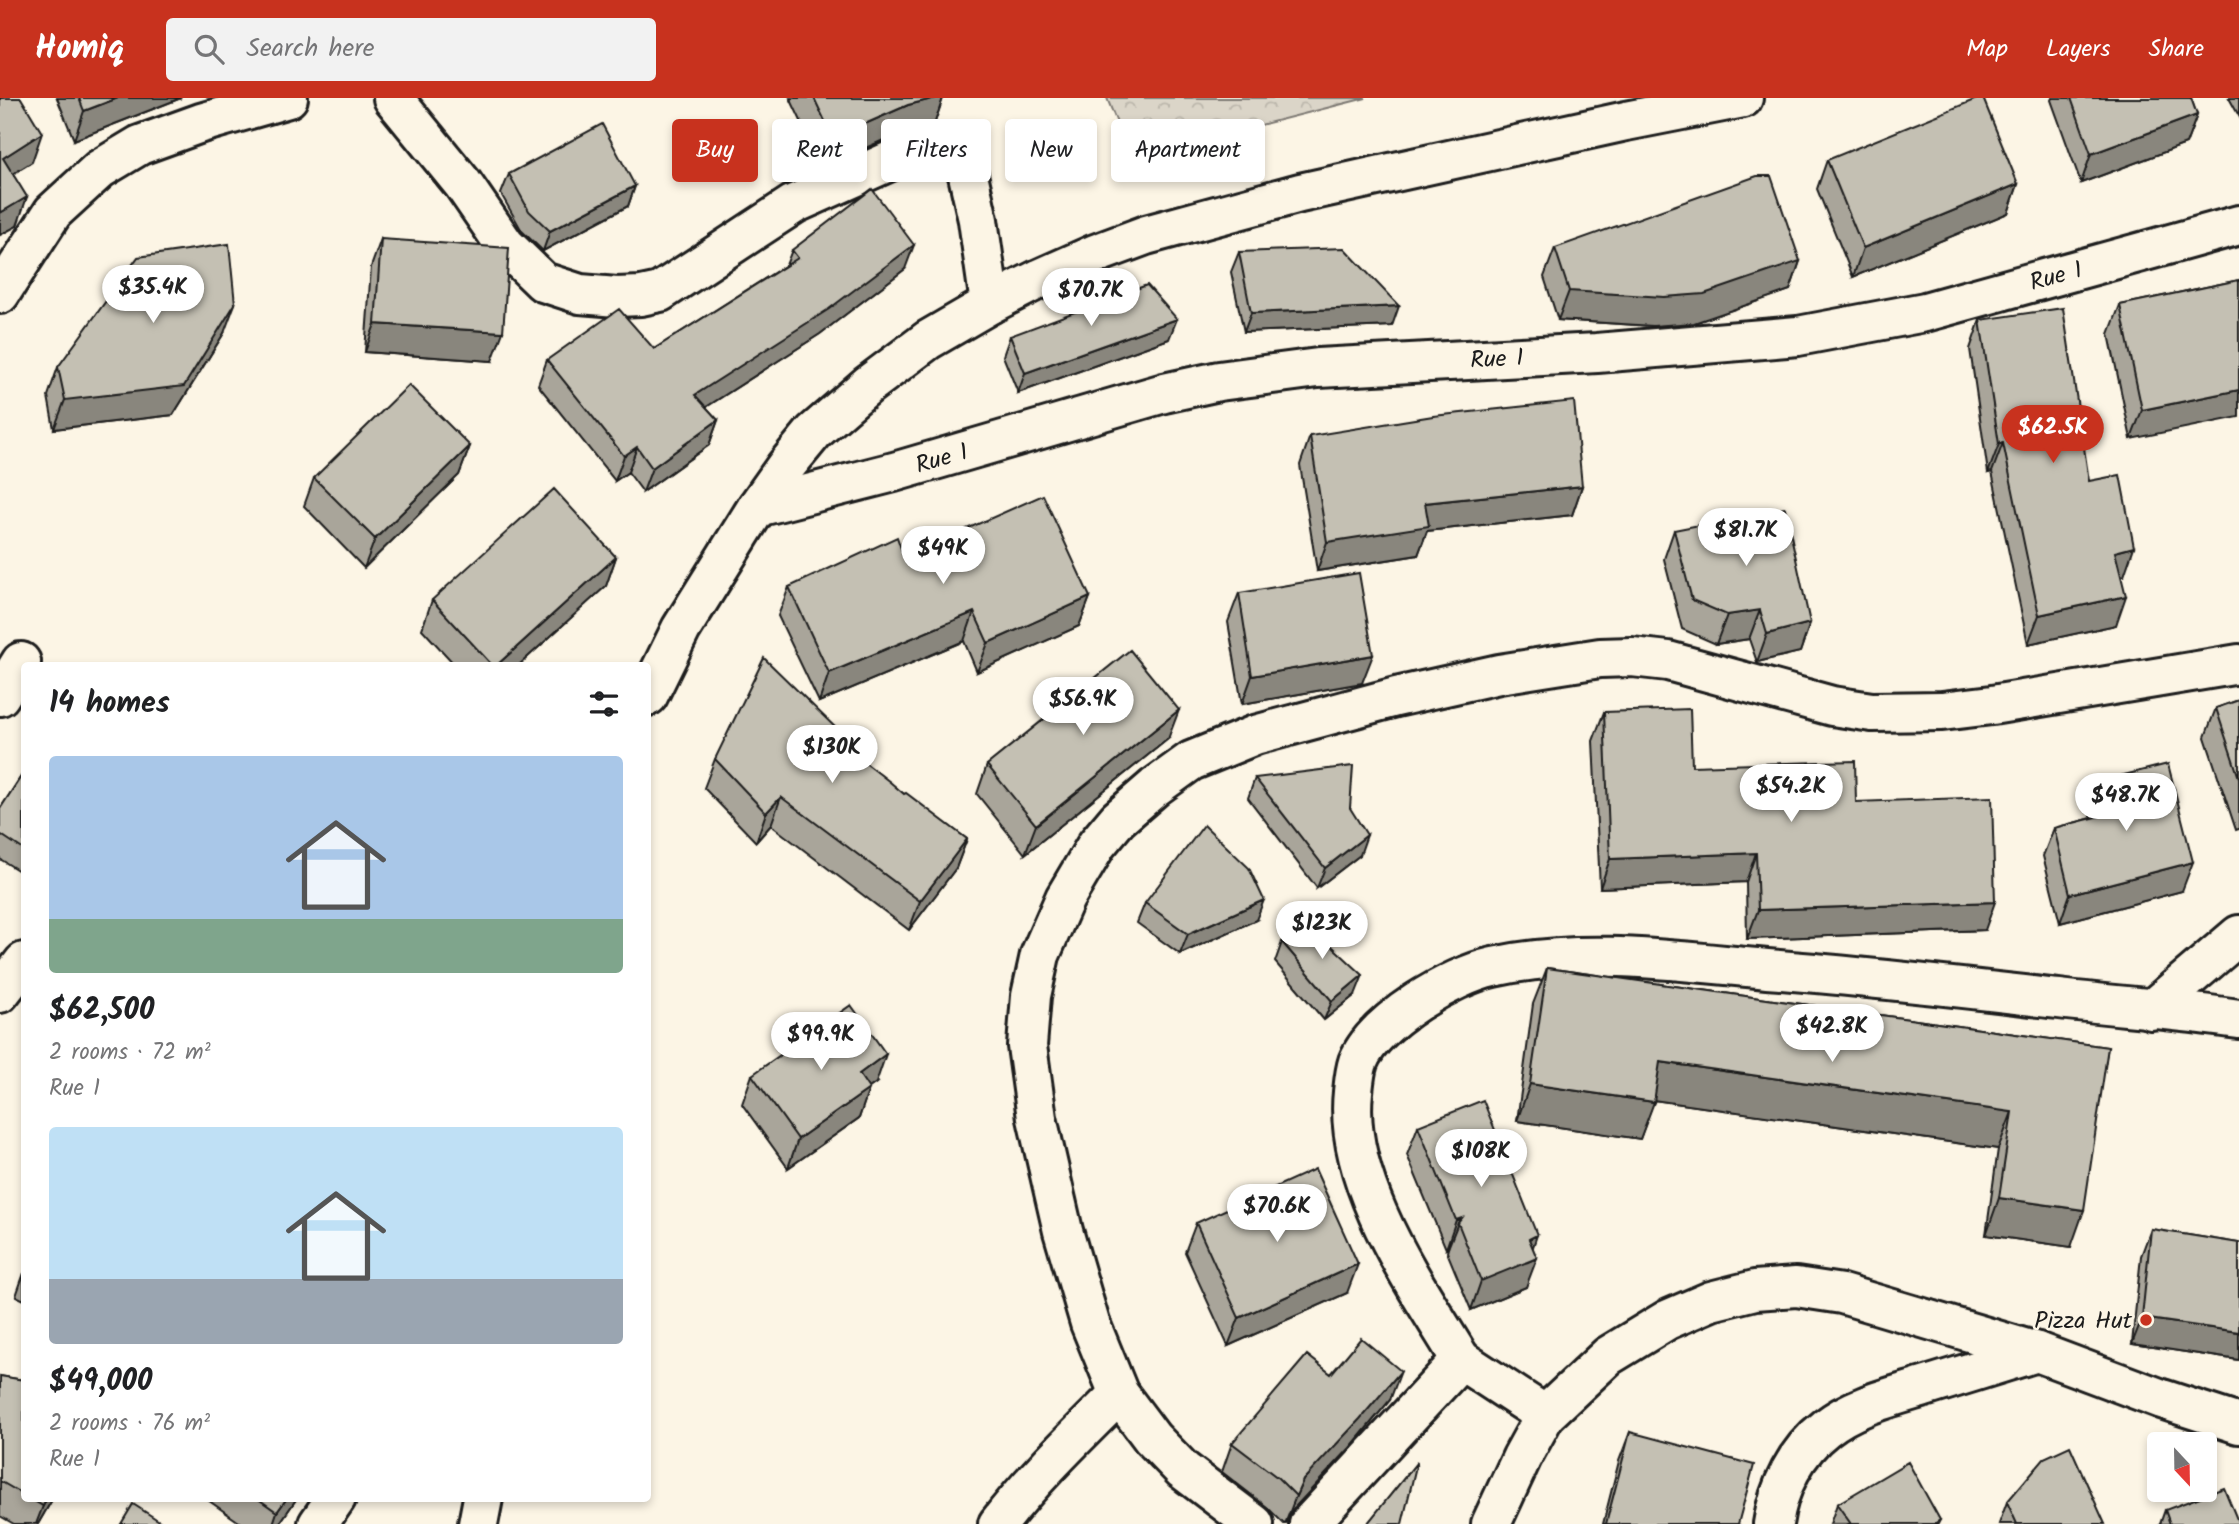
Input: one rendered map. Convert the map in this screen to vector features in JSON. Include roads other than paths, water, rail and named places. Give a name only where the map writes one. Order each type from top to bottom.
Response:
[{"type":"main road","points":[[0,293],[53,212],[100,169],[140,145],[201,123],[288,98]]},
{"type":"main road","points":[[393,98],[463,184],[505,245],[543,282],[580,294],[641,296],[660,292],[794,204],[906,154],[937,146],[955,149],[961,156],[974,200],[990,304]]},
{"type":"main road","points":[[651,690],[681,629],[757,507],[814,432],[868,385],[928,340],[990,304],[1095,254],[1172,228],[1300,193],[1743,98]]},
{"type":"main road","name":"Rue 1","points":[[757,507],[894,472],[1164,393],[1219,381],[1318,368],[1597,353],[1798,336],[1925,312],[2239,225]]},
{"type":"main road","points":[[1254,1524],[1183,1470],[1152,1438],[1119,1394],[1090,1323],[1063,1231],[1037,1118],[1027,1046],[1031,996],[1041,955],[1065,898],[1097,844],[1118,819],[1191,761],[1255,735],[1396,697],[1499,674],[1600,658],[1632,657],[1668,662],[1832,706],[1872,712],[1942,711],[1992,705],[2239,664]]},
{"type":"main road","points":[[0,696],[21,662]]},
{"type":"main road","points":[[2151,1010],[2239,934]]},
{"type":"main road","points":[[1545,1415],[1461,1360],[1401,1259],[1364,1177],[1354,1147],[1352,1122],[1355,1074],[1359,1060],[1372,1040],[1420,1001],[1461,978],[1492,967],[1570,956],[1618,957],[1840,974],[2239,1019]]},
{"type":"main road","points":[[0,993],[21,966]]},
{"type":"main road","points":[[1491,1524],[1545,1415],[1608,1356],[1667,1320],[1712,1301],[1755,1290],[1796,1287],[1842,1294],[2037,1352],[2162,1399],[2239,1424]]},
{"type":"main road","points":[[1773,1524],[1774,1511],[1786,1479],[1801,1452],[1826,1427],[1854,1411],[1891,1397],[2037,1352]]},
{"type":"main road","points":[[1310,1524],[1461,1360]]},
{"type":"main road","points":[[998,1524],[1048,1466],[1119,1394]]},
{"type":"main road","points":[[318,1524],[333,1502]]},
{"type":"main road","points":[[478,1524],[482,1502]]},
{"type":"place","name":"Pizza Hut","points":[[2146,1320]]}]
